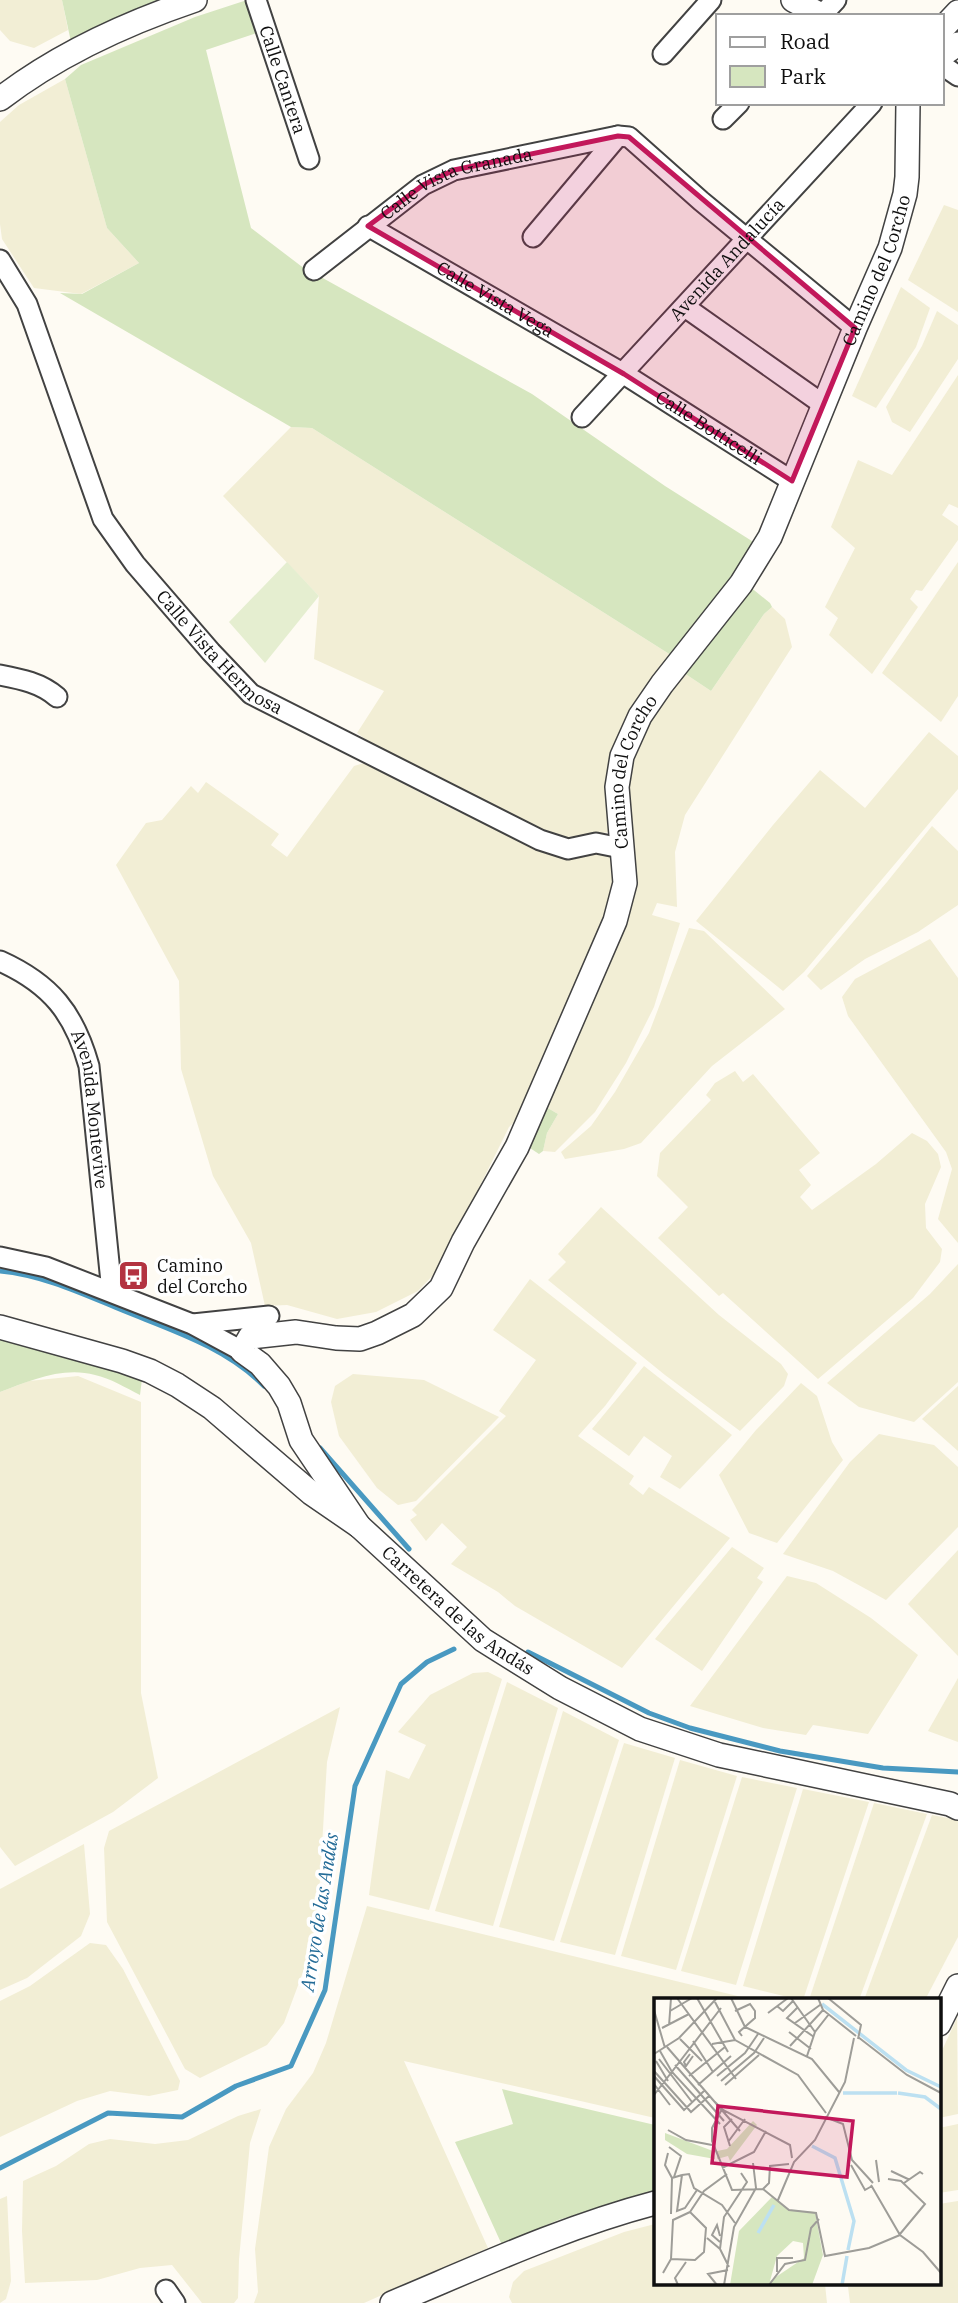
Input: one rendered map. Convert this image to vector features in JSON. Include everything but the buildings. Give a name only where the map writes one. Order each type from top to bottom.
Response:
[{"type":"street","points":[[0,99],[33,74],[108,36],[195,0]]},
{"type":"street","name":"Calle Cantera","points":[[256,0],[309,159]]},
{"type":"street","points":[[663,54],[711,0]]},
{"type":"street","points":[[793,0],[818,14]]},
{"type":"street","points":[[824,14],[836,0]]},
{"type":"street","points":[[944,27],[958,12]]},
{"type":"street","points":[[723,119],[737,105]]},
{"type":"street","name":"Avenida Andalucía","points":[[582,417],[870,105]]},
{"type":"street","name":"Camino del Corcho","points":[[192,1324],[273,1325],[296,1332],[360,1339],[413,1315],[441,1288],[463,1242],[517,1147],[615,921],[625,883],[617,787],[622,756],[640,716],[740,584],[770,537],[890,248],[905,194],[908,105]]},
{"type":"street","points":[[533,237],[618,136],[629,137],[701,201],[855,328]]},
{"type":"street","name":"Calle Vista Granada","points":[[314,270],[423,185],[454,170],[618,136]]},
{"type":"street","name":"Calle Vista Vega","points":[[368,226],[624,374]]},
{"type":"street","name":"Calle Vista Hermosa","points":[[0,260],[27,304],[103,519],[135,564],[251,694],[540,840],[568,849],[596,843],[621,848]]},
{"type":"street","points":[[685,307],[824,405]]},
{"type":"street","name":"Calle Botticelli","points":[[624,374],[792,481]]},
{"type":"street","points":[[0,676],[23,680],[48,689],[57,697]]},
{"type":"street","name":"Avenida Montevive","points":[[0,961],[46,987],[65,1010],[81,1037],[89,1066],[112,1292]]},
{"type":"street","name":"Camino del Corcho","points":[[0,1257],[46,1267],[192,1324],[244,1348],[279,1386],[289,1404],[311,1493]]},
{"type":"street","points":[[244,1348],[269,1343],[273,1325]]},
{"type":"street","name":"Carretera de las Andás","points":[[0,1327],[122,1361],[177,1385],[212,1408],[311,1493],[359,1526],[483,1640],[560,1688],[640,1729],[719,1755],[950,1804],[958,1808]]},
{"type":"street","points":[[281,1467],[300,1445]]},
{"type":"street","name":"Camino del Corcho","points":[[300,1445],[359,1526]]},
{"type":"street","points":[[940,2022],[958,1986]]},
{"type":"street","points":[[392,2303],[572,2229],[612,2214],[654,2203]]},
{"type":"highlighted area","points":[[618,136],[629,137],[855,328],[792,481],[624,374],[368,226],[423,185],[454,170]]},
{"type":"shaded area","points":[[0,0],[62,0],[68,30],[34,48],[10,41],[0,30]]},
{"type":"shaded area","points":[[65,79],[107,228],[139,263],[81,294],[34,288],[2,239],[0,224],[0,122],[19,105]]},
{"type":"shaded area","points":[[944,205],[958,210],[958,312],[908,280]]},
{"type":"shaded area","points":[[901,287],[930,308],[916,347],[876,408],[852,396]]},
{"type":"shaded area","points":[[937,311],[958,325],[958,359],[910,432],[892,422],[886,407],[922,346]]},
{"type":"shaded area","points":[[958,375],[958,508],[949,504],[942,515],[958,526],[958,540],[922,591],[916,590],[910,599],[918,607],[872,674],[829,635],[838,618],[825,607],[855,548],[831,527],[858,460],[892,475]]},
{"type":"shaded area","points":[[291,427],[312,428],[674,657],[629,723],[611,832],[551,839],[380,750],[357,733],[384,691],[314,659],[319,596],[223,496]]},
{"type":"shaded area","points":[[958,562],[958,696],[941,722],[882,673]]},
{"type":"shaded area","points":[[772,607],[785,619],[792,647],[685,815],[675,852],[677,907],[657,903],[652,915],[680,923],[654,1007],[626,1063],[595,1112],[555,1152],[543,1151],[547,1133],[558,1114],[546,1107],[625,914],[627,779],[634,749],[656,706],[684,673],[711,691],[764,614]]},
{"type":"shaded area","points":[[929,732],[958,756],[958,789],[804,972],[783,991],[696,921],[820,770],[865,808]]},
{"type":"shaded area","points":[[364,763],[444,805],[544,851],[593,849],[607,852],[615,864],[617,889],[521,1116],[509,1127],[439,1269],[418,1291],[376,1312],[337,1319],[287,1305],[265,1306],[251,1243],[213,1176],[181,1069],[179,981],[116,865],[146,823],[162,820],[191,786],[198,793],[206,782],[279,834],[271,845],[287,857],[354,766]]},
{"type":"shaded area","points":[[932,826],[958,851],[958,905],[918,932],[865,959],[821,990],[807,976]]},
{"type":"shaded area","points":[[689,928],[704,931],[785,1009],[712,1066],[641,1143],[624,1149],[565,1159],[561,1152],[591,1126],[615,1092],[649,1033]]},
{"type":"shaded area","points":[[930,939],[958,978],[958,1243],[938,1219],[952,1169],[946,1152],[848,1016],[842,997],[855,979]]},
{"type":"shaded area","points":[[735,1071],[743,1082],[753,1074],[820,1153],[799,1170],[811,1185],[800,1197],[812,1210],[876,1164],[912,1133],[927,1141],[938,1154],[941,1167],[925,1204],[926,1228],[942,1249],[940,1262],[913,1298],[818,1379],[723,1293],[719,1296],[658,1238],[688,1207],[657,1176],[660,1153],[711,1100],[706,1095],[715,1083]]},
{"type":"shaded area","points":[[601,1207],[719,1315],[781,1364],[788,1374],[784,1386],[740,1431],[665,1375],[548,1280],[566,1262],[558,1254]]},
{"type":"shaded area","points":[[958,1264],[958,1382],[914,1422],[859,1407],[827,1383],[930,1294]]},
{"type":"shaded area","points":[[530,1279],[637,1363],[605,1406],[578,1436],[634,1476],[629,1484],[643,1495],[649,1487],[730,1538],[622,1668],[515,1606],[498,1592],[451,1564],[467,1547],[442,1523],[426,1541],[410,1520],[417,1515],[412,1510],[506,1416],[499,1411],[536,1360],[493,1330]]},
{"type":"shaded area","points":[[644,1366],[732,1435],[680,1489],[660,1477],[672,1456],[644,1436],[629,1456],[592,1429]]},
{"type":"shaded area","points":[[353,1374],[424,1380],[499,1417],[416,1501],[398,1505],[377,1488],[339,1436],[331,1402],[335,1386]]},
{"type":"shaded area","points":[[78,1376],[141,1402],[141,1693],[158,1778],[113,1812],[15,1866],[0,1847],[0,1392],[29,1381]]},
{"type":"shaded area","points":[[801,1383],[817,1396],[832,1442],[843,1460],[777,1543],[749,1533],[719,1475],[756,1430]]},
{"type":"shaded area","points":[[958,1386],[958,1451],[922,1419]]},
{"type":"shaded area","points":[[879,1434],[934,1445],[958,1467],[958,1527],[886,1600],[833,1571],[783,1554],[850,1462]]},
{"type":"shaded area","points":[[732,1547],[764,1568],[757,1578],[763,1582],[702,1671],[655,1639]]},
{"type":"shaded area","points":[[958,1550],[958,1656],[908,1604]]},
{"type":"shaded area","points":[[787,1576],[816,1583],[871,1618],[918,1655],[868,1734],[813,1725],[806,1735],[763,1728],[690,1706]]},
{"type":"shaded area","points":[[488,1672],[502,1679],[429,1910],[369,1895],[386,1770],[409,1779],[426,1745],[398,1732],[430,1695],[473,1673]]},
{"type":"shaded area","points":[[958,1678],[958,1742],[928,1731]]},
{"type":"shaded area","points":[[507,1682],[558,1708],[493,1926],[435,1911]]},
{"type":"shaded area","points":[[340,1707],[327,1762],[318,1914],[312,1948],[284,2023],[267,2045],[200,2078],[185,2069],[107,1922],[104,1848],[109,1831]]},
{"type":"shaded area","points":[[563,1711],[619,1740],[554,1941],[499,1927]]},
{"type":"shaded area","points":[[624,1743],[675,1758],[615,1955],[560,1942]]},
{"type":"shaded area","points":[[680,1760],[737,1776],[676,1970],[621,1956]]},
{"type":"shaded area","points":[[742,1777],[797,1788],[736,1985],[681,1971]]},
{"type":"shaded area","points":[[803,1789],[869,1802],[804,1998],[792,1998],[743,1986]]},
{"type":"shaded area","points":[[874,1803],[927,1814],[860,1998],[810,1998]]},
{"type":"shaded area","points":[[932,1815],[958,1820],[958,1937],[926,1998],[865,1998]]},
{"type":"shaded area","points":[[84,1844],[90,1914],[81,1936],[27,1978],[0,1990],[0,1889]]},
{"type":"shaded area","points":[[367,1906],[746,1998],[654,1998],[654,2118],[404,2061],[488,2248],[364,2303],[254,2303],[258,2292],[255,2249],[269,2147],[286,2109],[313,2073],[326,2043]]},
{"type":"shaded area","points":[[90,1943],[106,1945],[123,1969],[180,2081],[178,2090],[149,2096],[110,2091],[77,2101],[0,2137],[0,2001],[30,1986]]},
{"type":"shaded area","points":[[957,2018],[958,2114],[940,2118],[940,2055]]},
{"type":"shaded area","points":[[261,2109],[250,2143],[238,2298],[234,2303],[202,2303],[172,2265],[140,2268],[97,2280],[25,2283],[23,2181],[56,2166],[89,2144],[110,2139],[155,2144],[188,2140],[238,2116]]},
{"type":"shaded area","points":[[958,2124],[958,2190],[940,2193],[940,2128]]},
{"type":"shaded area","points":[[7,2196],[11,2281],[6,2299],[0,2303],[0,2199]]},
{"type":"shaded area","points":[[958,2201],[958,2303],[850,2303],[848,2287],[940,2286],[940,2204]]},
{"type":"shaded area","points":[[654,2224],[654,2286],[825,2286],[827,2303],[512,2303],[509,2297],[513,2282],[524,2271],[624,2232]]},
{"type":"green space","points":[[62,0],[173,0],[71,42]]},
{"type":"green space","points":[[247,0],[257,33],[206,50],[251,228],[301,266],[532,394],[665,486],[755,543],[719,602],[674,657],[312,428],[291,427],[60,293],[82,294],[139,263],[107,228],[65,79],[81,65],[195,17]]},
{"type":"green space","points":[[287,562],[319,596],[265,663],[229,622]]},
{"type":"green space","points":[[749,586],[772,607],[764,614],[711,691],[684,673]]},
{"type":"green space","points":[[546,1107],[558,1114],[547,1133],[543,1151],[539,1154],[524,1144]]},
{"type":"green space","points":[[0,1337],[104,1365],[142,1379],[140,1395],[101,1376],[71,1372],[46,1376],[0,1392]]},
{"type":"green space","points":[[502,2089],[654,2125],[654,2191],[558,2220],[502,2245],[455,2142],[513,2124]]},
{"type":"waterway","points":[[0,1271],[62,1286],[178,1333],[233,1360],[264,1386]]},
{"type":"waterway","points":[[320,1448],[409,1549]]},
{"type":"waterway","name":"Arroyo de las Andás","points":[[0,2168],[108,2113],[182,2117],[236,2086],[291,2066],[325,1990],[355,1786],[401,1684],[427,1662],[454,1649]]},
{"type":"waterway","name":"Arroyo de las Andás","points":[[528,1652],[649,1713],[690,1728],[780,1751],[883,1768],[958,1772]]},
{"type":"place","name":"Camino del Corcho","points":[[134,1276]]}]
